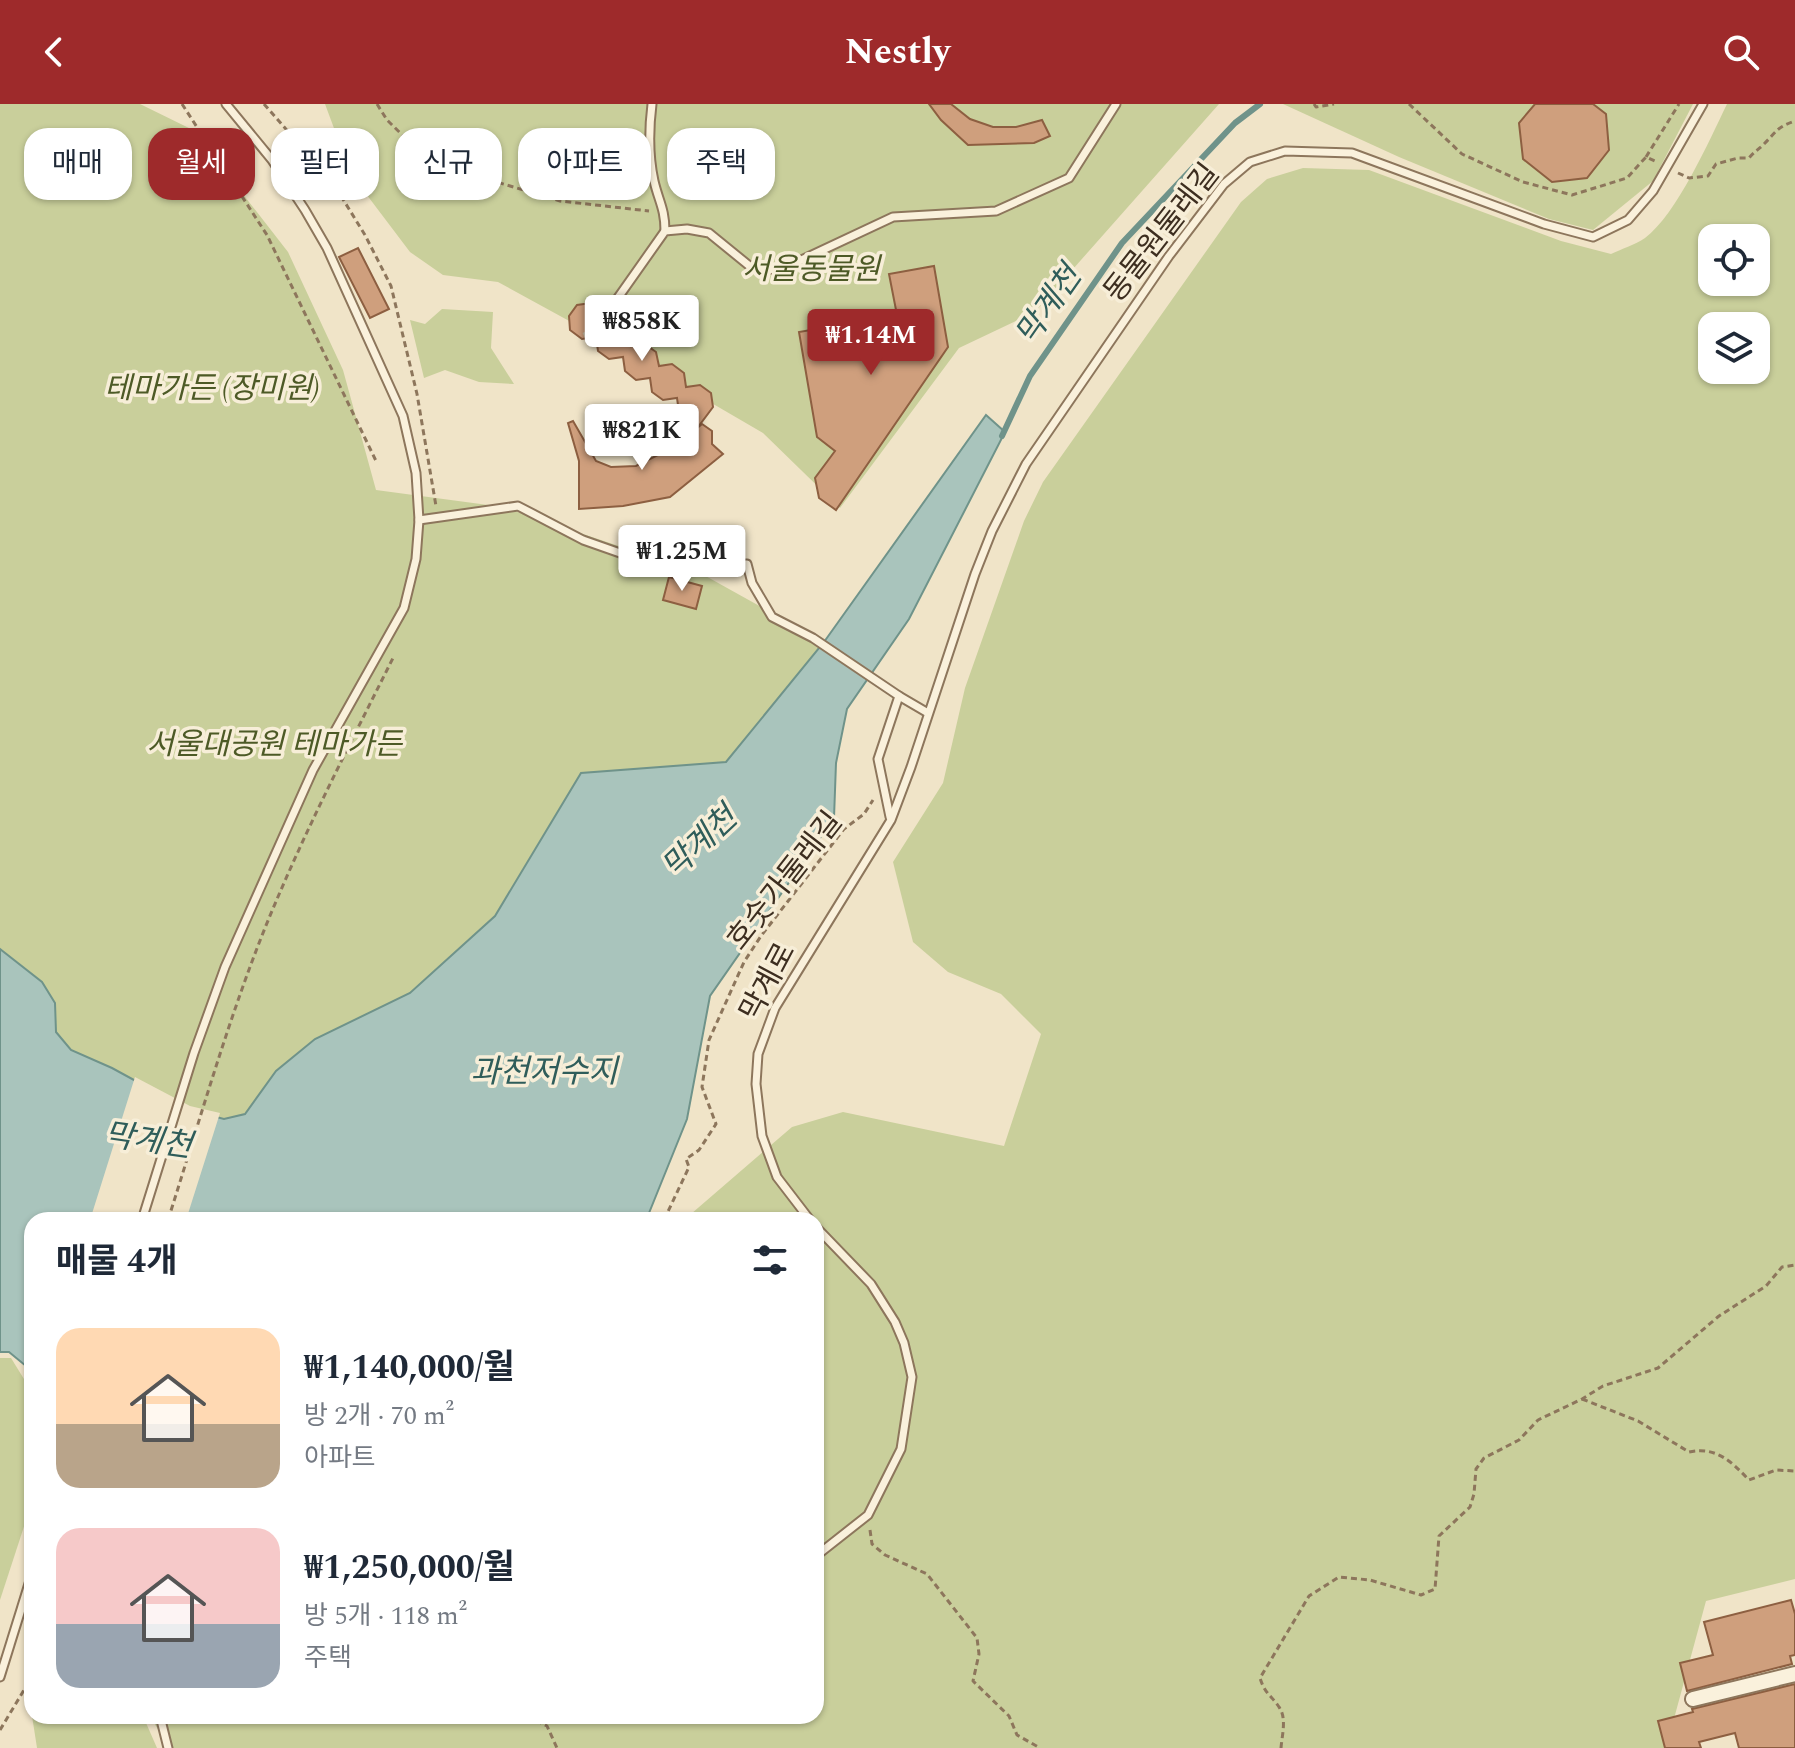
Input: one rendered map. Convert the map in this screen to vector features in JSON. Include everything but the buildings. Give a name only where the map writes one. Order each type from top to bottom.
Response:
[{"type":"street","points":[[1693,1699],[1795,1674]]},
{"type":"lane","points":[[144,1212],[194,1053],[225,967],[313,770],[404,608],[416,559],[419,520],[416,473],[403,416],[327,248],[272,160],[226,104]]},
{"type":"lane","points":[[603,319],[665,231],[665,212],[654,181],[650,121],[652,104]]},
{"type":"lane","points":[[665,231],[687,229],[709,233],[752,268],[780,270],[893,217],[996,211],[1069,178],[1116,104]]},
{"type":"lane","name":"동물원둘레길","points":[[891,820],[975,574],[992,531],[1026,464],[1169,256],[1224,184],[1250,162],[1285,151],[1352,153],[1544,224],[1593,237],[1628,220],[1653,191],[1703,104]]},
{"type":"lane","points":[[419,520],[518,506],[583,540],[657,566],[747,564],[752,583],[772,617],[813,638],[928,713]]},
{"type":"lane","points":[[891,820],[878,759],[899,696]]},
{"type":"lane","name":"막계로","points":[[804,1212],[777,1177],[762,1136],[756,1084],[758,1054],[775,1008],[891,820]]},
{"type":"lane","points":[[824,1235],[871,1284],[899,1332],[912,1377],[901,1449],[868,1515],[824,1550]]},
{"type":"lane","points":[[0,1677],[24,1600]]},
{"type":"lane","points":[[162,1724],[168,1748]]},
{"type":"path","points":[[182,104],[267,235],[377,463]]},
{"type":"path","points":[[264,104],[333,183],[391,286],[417,394],[438,517]]},
{"type":"path","points":[[377,104],[387,120],[430,162],[560,201],[601,208],[665,212]]},
{"type":"path","points":[[1314,104],[1316,107],[1334,104]]},
{"type":"path","points":[[1409,104],[1462,154],[1523,182],[1572,195],[1627,178],[1646,157],[1679,104]]},
{"type":"path","points":[[1646,157],[1689,178],[1708,176],[1716,164],[1749,158],[1766,143],[1769,135],[1782,125],[1795,121]]},
{"type":"path","points":[[171,1212],[261,939],[293,863],[395,654]]},
{"type":"path","name":"호숫가둘레길","points":[[668,1212],[689,1167],[686,1159],[699,1150],[716,1124],[702,1087],[709,1040],[744,962],[844,829],[864,814],[883,784]]},
{"type":"path","points":[[1281,1748],[1282,1710],[1265,1692],[1260,1678],[1309,1596],[1339,1577],[1370,1580],[1421,1595],[1435,1589],[1439,1536],[1470,1507],[1476,1469],[1484,1458],[1519,1440],[1538,1420],[1603,1386],[1658,1368],[1719,1316],[1766,1286],[1782,1267],[1795,1265]]},
{"type":"path","points":[[1582,1399],[1638,1421],[1689,1452],[1700,1450],[1729,1459],[1749,1480],[1776,1470],[1795,1471]]},
{"type":"path","points":[[868,1515],[872,1544],[885,1555],[927,1574],[977,1638],[979,1654],[973,1681],[1009,1716],[1017,1735],[1040,1748]]},
{"type":"path","points":[[0,1730],[24,1690]]},
{"type":"path","points":[[543,1724],[547,1726],[557,1748]]},
{"type":"green space","name":"서울대공원 테마가든","points":[[0,104],[140,104],[189,128],[148,128],[148,200],[248,200],[288,252],[343,370],[376,490],[503,507],[702,574],[824,642],[726,762],[581,773],[495,916],[410,993],[315,1039],[276,1071],[245,1114],[224,1119],[189,1110],[112,1068],[71,1050],[56,1032],[55,1003],[0,949]]},
{"type":"green space","name":"서울동물원","points":[[325,104],[1219,104],[1035,312],[959,348],[840,508],[763,433],[498,282],[443,275],[410,252],[371,200],[379,200],[379,128],[334,128]]},
{"type":"green space","points":[[1283,104],[1693,104],[1653,181],[1593,230],[1549,219],[1399,157]]},
{"type":"green space","points":[[1727,104],[1795,104],[1795,1579],[1706,1601],[1666,1748],[169,1748],[155,1724],[824,1724],[824,1212],[693,1212],[792,1127],[843,1112],[1004,1146],[1041,1034],[1001,994],[948,972],[913,942],[893,862],[943,783],[965,688],[1024,521],[1043,482],[1241,202],[1267,179],[1303,168],[1369,170],[1561,241],[1611,254],[1645,238],[1680,195]]},
{"type":"green space","points":[[442,309],[493,312],[491,348],[514,384],[479,382],[445,370],[424,378],[410,320],[425,324]]},
{"type":"green space","points":[[0,1358],[11,1358],[24,1379],[24,1526],[0,1600]]},
{"type":"green space","points":[[33,1724],[146,1724],[157,1748],[37,1748]]},
{"type":"water","name":"과천저수지","points":[[986,415],[1005,432],[909,619],[847,709],[836,763],[834,818],[710,996],[687,1119],[649,1212],[24,1212],[24,1364],[9,1352],[0,1352],[0,949],[42,982],[55,1003],[56,1032],[71,1050],[112,1068],[189,1110],[224,1119],[245,1114],[276,1071],[315,1039],[410,993],[495,916],[581,773],[726,762],[824,642]]},
{"type":"pier","points":[[135,1077],[190,1106],[220,1113],[189,1212],[93,1212]]},
{"type":"waterway","name":"막계천","points":[[1002,436],[1030,376],[1122,243],[1235,123],[1260,104]]},
{"type":"tunnel","points":[[585,338],[593,334],[603,319]]},
{"type":"park label","name":"테마가든 (장미원)","points":[[212,389]]}]
